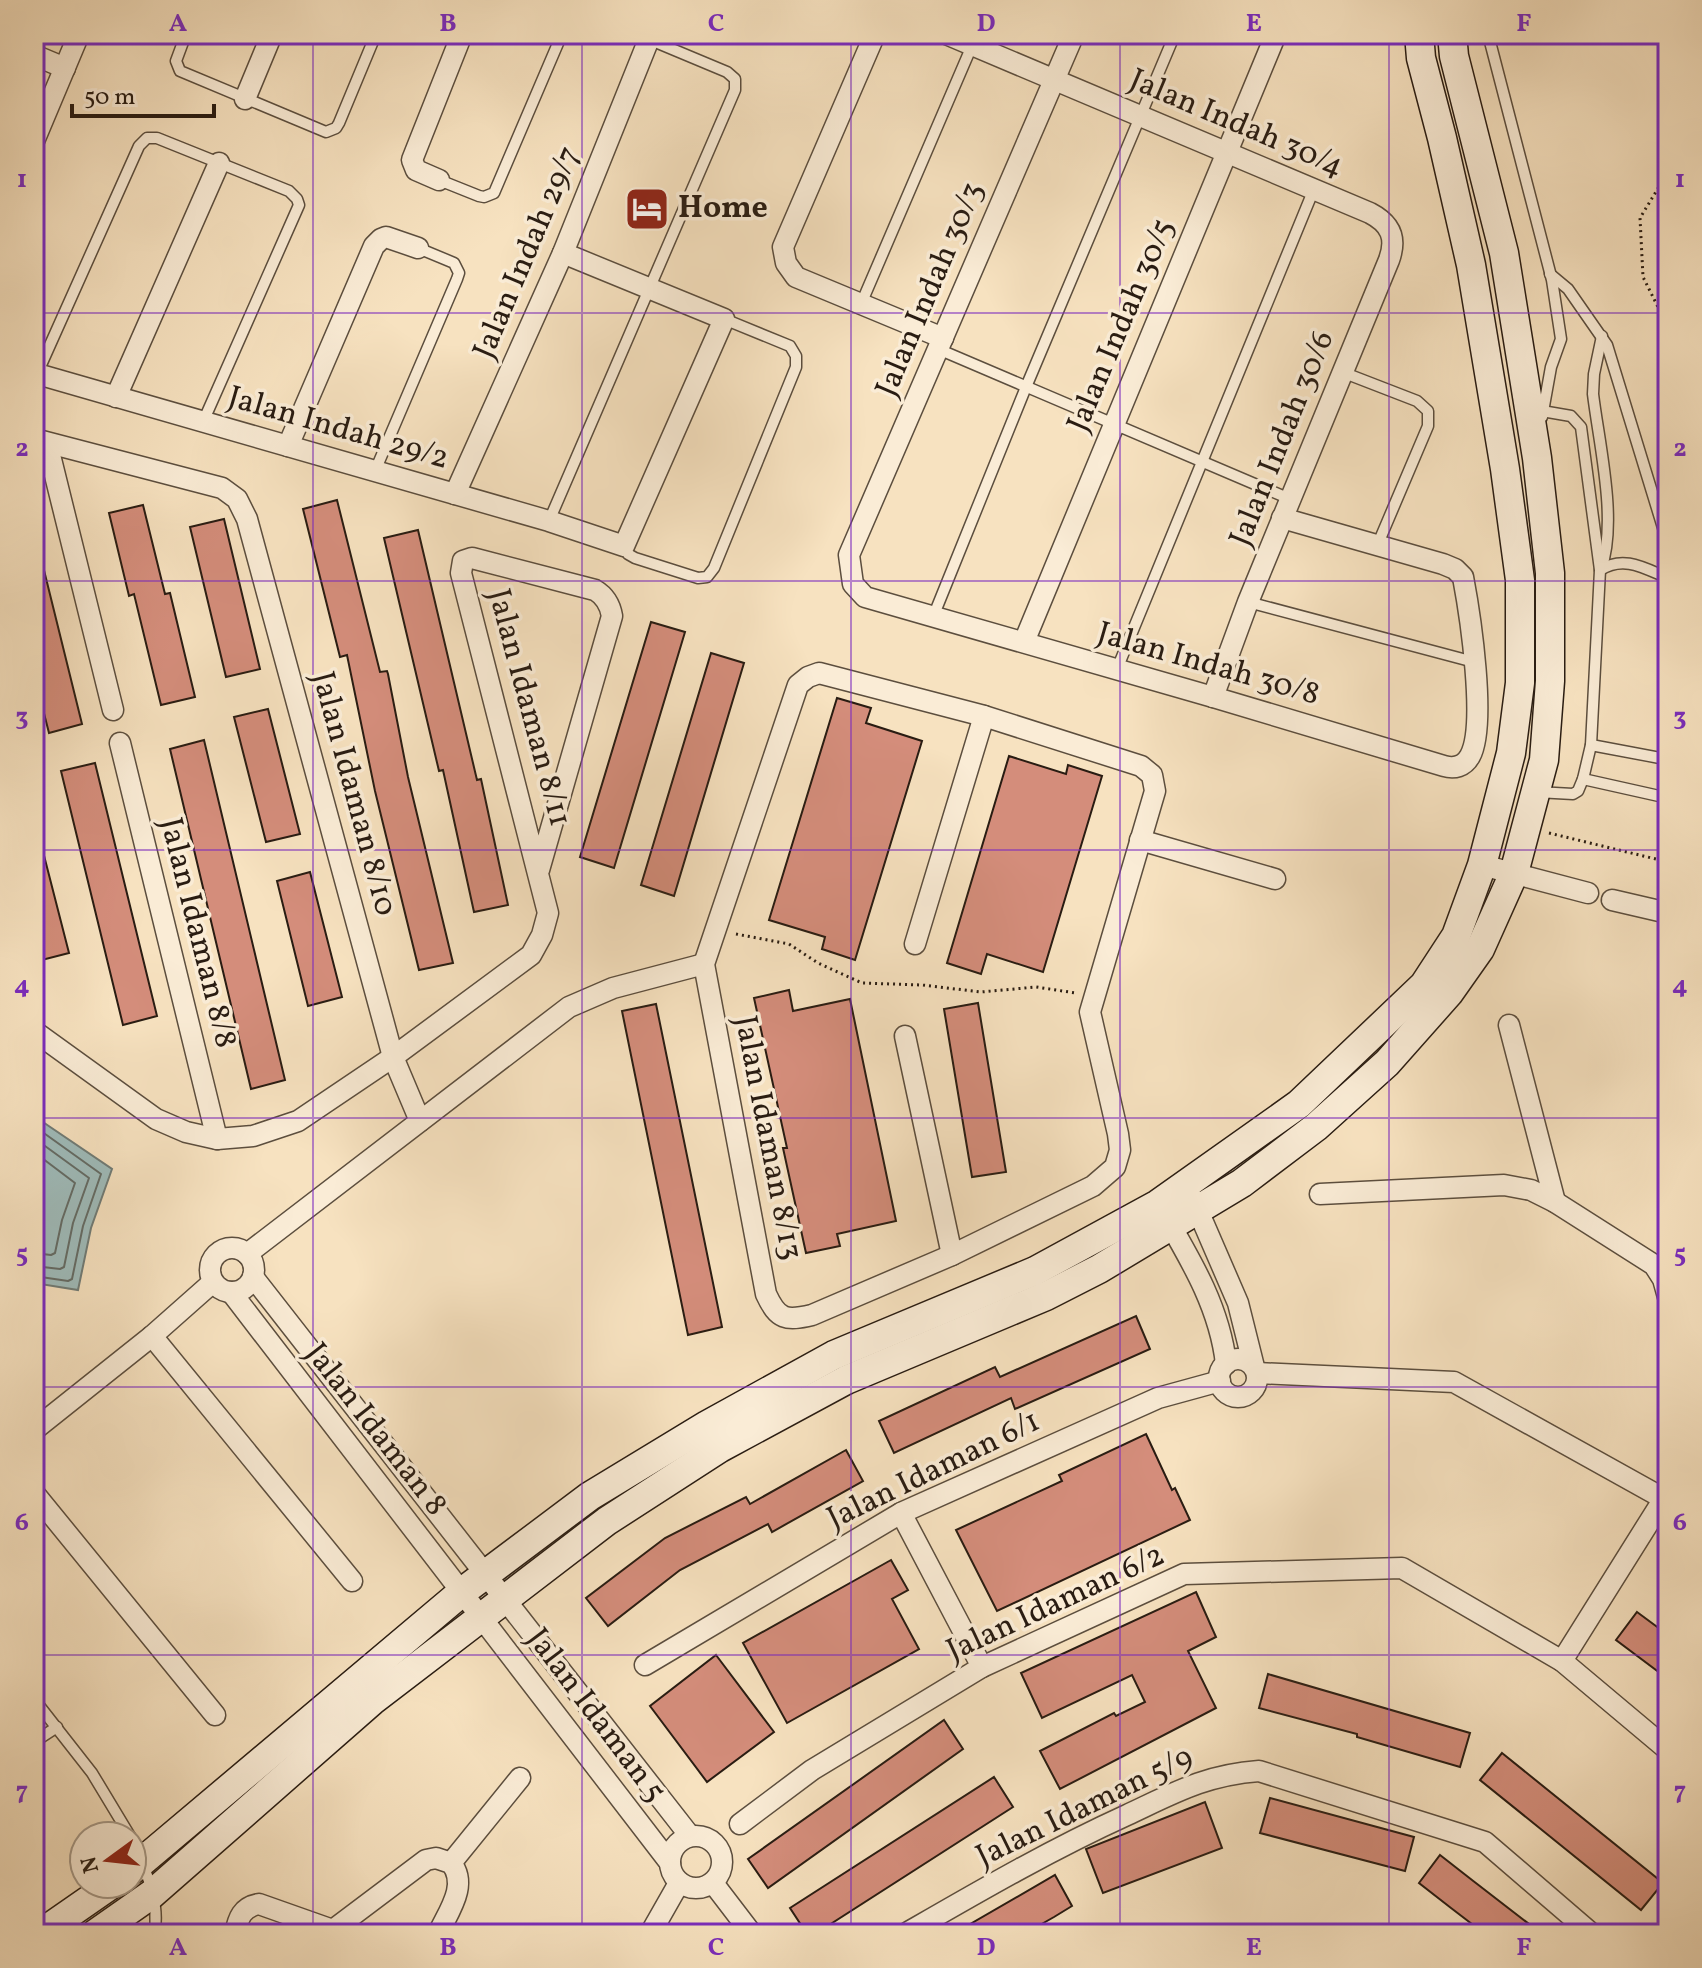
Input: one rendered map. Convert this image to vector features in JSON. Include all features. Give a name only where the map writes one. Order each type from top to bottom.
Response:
[{"type":"main road","points":[[1192,1197],[1242,1183],[1316,1127],[1387,1063],[1449,993],[1480,949],[1514,873],[1544,760],[1550,681],[1550,573],[1540,482],[1504,253],[1454,56],[1452,34]]},
{"type":"main road","points":[[148,1842],[483,1596],[720,1448],[846,1380],[1046,1296],[1099,1269],[1164,1215],[1192,1197],[1299,1104],[1424,985],[1456,936],[1482,865],[1511,753],[1520,683],[1520,580],[1471,265],[1418,42]]},
{"type":"main road","points":[[95,1934],[152,1894],[372,1701],[483,1596]]},
{"type":"main road","points":[[40,1934],[89,1900]]},
{"type":"street","points":[[34,141],[79,34]]},
{"type":"street","points":[[245,99],[272,34]]},
{"type":"street","points":[[439,180],[416,170],[412,160],[462,34]]},
{"type":"street","points":[[875,34],[783,247],[786,263],[796,277],[861,304],[940,344]]},
{"type":"street","name":"Jalan Indah 30/4","points":[[946,34],[975,40],[1054,80],[1370,213]]},
{"type":"street","name":"Jalan Indah 30/3","points":[[849,570],[849,555],[1074,34]]},
{"type":"street","name":"Jalan Indah 30/5","points":[[1024,642],[1276,34]]},
{"type":"street","name":"Jalan Indah 29/7","points":[[455,494],[563,253],[650,37]]},
{"type":"street","points":[[34,55],[65,68]]},
{"type":"street","points":[[116,397],[219,163]]},
{"type":"street","name":"Jalan Indah 30/6","points":[[1213,697],[1248,602],[1393,248],[1388,226],[1370,213]]},
{"type":"street","points":[[288,446],[377,242],[386,237],[418,248]]},
{"type":"street","points":[[563,253],[724,319],[624,546]]},
{"type":"street","name":"Jalan Indah 29/2","points":[[36,374],[549,521],[624,546]]},
{"type":"street","points":[[40,441],[113,710]]},
{"type":"street","name":"Jalan Idaman 8/10","points":[[40,441],[222,488],[237,499],[247,519],[393,1057],[420,1121]]},
{"type":"street","points":[[1286,508],[1377,546],[1455,569],[1463,577],[1476,663]]},
{"type":"street","name":"Jalan Idaman 8/11","points":[[393,1057],[531,955],[542,935],[548,913],[461,573],[463,561],[472,558],[595,590],[602,594],[612,616],[539,870]]},
{"type":"street","name":"Jalan Indah 30/8","points":[[849,570],[853,584],[865,597],[1453,768],[1464,764],[1471,756],[1476,663]]},
{"type":"street","points":[[247,1254],[569,1007],[613,988],[704,964],[798,685],[819,673],[984,716],[1141,766],[1152,775],[1155,791],[1090,1012],[1118,1134],[1120,1150],[1115,1167],[1093,1186],[952,1255],[905,1036]]},
{"type":"street","points":[[915,944],[984,716]]},
{"type":"street","name":"Jalan Idaman 8/8","points":[[120,743],[217,1139]]},
{"type":"street","points":[[1140,840],[1275,879]]},
{"type":"street","points":[[1482,865],[1588,893]]},
{"type":"street","points":[[1612,900],[1668,913]]},
{"type":"street","name":"Jalan Idaman 8/13","points":[[704,964],[766,1294],[773,1309],[782,1317],[796,1319],[812,1315],[952,1255]]},
{"type":"street","points":[[1509,1025],[1555,1202]]},
{"type":"street","points":[[34,1031],[156,1119],[186,1132],[217,1139],[253,1136],[298,1121],[393,1057]]},
{"type":"street","points":[[1320,1194],[1504,1185],[1531,1190],[1654,1265],[1663,1279],[1668,1297]]},
{"type":"street","points":[[1164,1215],[1215,1311],[1223,1339],[1226,1392],[1242,1396],[1256,1385],[1255,1370],[1238,1303],[1192,1197]]},
{"type":"street","points":[[38,1423],[222,1287],[244,1288],[253,1277],[253,1265],[241,1250],[227,1248],[215,1255],[210,1268],[222,1287]]},
{"type":"street","name":"Jalan Idaman 8","points":[[253,1277],[362,1418],[483,1596]]},
{"type":"street","name":"Jalan Idaman 8","points":[[222,1287],[342,1437],[483,1596]]},
{"type":"street","points":[[152,1336],[352,1581]]},
{"type":"street","points":[[1223,1373],[1231,1360],[1244,1360],[1255,1370],[1454,1382],[1667,1497],[1562,1661]]},
{"type":"street","name":"Jalan Idaman 6/1","points":[[645,1665],[901,1513],[1158,1398],[1223,1373]]},
{"type":"street","points":[[342,1437],[362,1418]]},
{"type":"street","points":[[34,1493],[215,1715]]},
{"type":"street","points":[[901,1513],[982,1667]]},
{"type":"street","name":"Jalan Idaman 6/2","points":[[740,1824],[812,1770],[982,1667],[1184,1574],[1402,1568],[1562,1661],[1668,1750]]},
{"type":"street","name":"Jalan Idaman 5","points":[[483,1596],[616,1740],[690,1836]]},
{"type":"street","name":"Jalan Idaman 5","points":[[483,1596],[670,1863]]},
{"type":"street","name":"Jalan Idaman 5/9","points":[[905,1934],[1062,1845],[1203,1780],[1231,1773],[1259,1771],[1485,1842],[1592,1934]]},
{"type":"street","points":[[451,1863],[520,1778]]},
{"type":"street","points":[[690,1836],[707,1838],[720,1851],[722,1868],[713,1883],[696,1889],[679,1883],[670,1863],[675,1846],[690,1836]]},
{"type":"street","points":[[236,1930],[241,1914],[248,1906],[259,1904],[338,1932],[426,1860],[436,1858],[451,1863],[460,1878],[459,1888],[438,1934]]},
{"type":"street","points":[[650,1934],[679,1883]]},
{"type":"street","points":[[713,1883],[752,1934]]},
{"type":"lane","points":[[186,34],[176,61],[180,71],[320,131],[331,131],[339,123],[376,34]]},
{"type":"lane","points":[[439,180],[479,196],[494,193],[562,34]]},
{"type":"lane","points":[[933,617],[1175,34]]},
{"type":"lane","points":[[1488,34],[1550,274],[1561,339],[1551,367],[1542,411],[1540,482]]},
{"type":"lane","points":[[549,521],[736,85],[735,79],[727,72],[650,37]]},
{"type":"lane","points":[[861,304],[975,40]]},
{"type":"lane","points":[[36,374],[142,141],[157,138],[289,191],[299,205],[203,422]]},
{"type":"lane","points":[[1117,669],[1314,189]]},
{"type":"lane","points":[[375,471],[459,273],[454,263],[418,248]]},
{"type":"lane","points":[[1550,274],[1568,289],[1602,336],[1668,544]]},
{"type":"lane","points":[[624,546],[628,554],[635,558],[698,578],[707,577],[714,568],[796,367],[796,356],[790,346],[724,319]]},
{"type":"lane","points":[[1600,570],[1608,545],[1609,523],[1593,394],[1602,336]]},
{"type":"lane","points":[[940,344],[1026,387],[1202,461],[1286,508]]},
{"type":"lane","points":[[1342,372],[1417,401],[1428,411],[1428,426],[1377,546]]},
{"type":"lane","points":[[1535,792],[1573,794],[1578,791],[1583,779],[1591,745],[1600,570],[1581,427],[1571,416],[1542,411]]},
{"type":"lane","points":[[1600,570],[1626,562],[1668,578]]},
{"type":"lane","points":[[1248,602],[1476,663]]},
{"type":"lane","points":[[1591,745],[1660,758],[1668,756]]},
{"type":"lane","points":[[1583,779],[1668,798]]},
{"type":"lane","points":[[34,1699],[92,1773],[117,1820]]},
{"type":"lane","points":[[34,1742],[57,1727]]},
{"type":"lane","points":[[148,1885],[157,1910],[154,1934]]},
{"type":"path","points":[[1668,172],[1640,218],[1643,277],[1668,327]]},
{"type":"path","points":[[1526,828],[1668,862]]},
{"type":"path","points":[[716,930],[789,944],[818,963],[862,983],[922,985],[981,992],[1036,987],[1096,995]]},
{"type":"water","points":[[34,1116],[112,1169],[91,1228],[78,1290],[34,1283]]},
{"type":"building","points":[[337,500],[380,672],[387,671],[388,674],[408,777],[453,963],[419,970],[375,791],[347,655],[340,657],[303,509]]},
{"type":"building","points":[[143,505],[165,594],[170,593],[195,697],[161,705],[134,594],[129,596],[109,513]]},
{"type":"building","points":[[224,519],[260,669],[226,677],[190,527]]},
{"type":"building","points":[[418,530],[477,780],[481,779],[508,905],[474,912],[443,770],[439,771],[384,538]]},
{"type":"building","points":[[40,554],[82,724],[49,733],[34,674],[34,555]]},
{"type":"building","points":[[651,622],[685,632],[614,868],[580,857]]},
{"type":"building","points":[[711,653],[744,663],[674,896],[641,885]]},
{"type":"building","points":[[837,698],[871,708],[866,723],[922,741],[855,960],[822,949],[825,937],[769,920]]},
{"type":"building","points":[[268,709],[300,834],[266,842],[234,717]]},
{"type":"building","points":[[204,740],[285,1080],[251,1089],[170,749]]},
{"type":"building","points":[[1009,756],[1066,774],[1068,765],[1102,776],[1043,972],[987,954],[981,974],[947,963]]},
{"type":"building","points":[[95,763],[157,1016],[123,1025],[61,771]]},
{"type":"building","points":[[39,836],[69,953],[34,962],[34,837]]},
{"type":"building","points":[[310,872],[342,997],[308,1006],[277,881]]},
{"type":"building","points":[[789,990],[793,1011],[850,999],[896,1221],[837,1234],[840,1246],[806,1253],[754,998]]},
{"type":"building","points":[[978,1003],[1006,1172],[972,1177],[944,1009]]},
{"type":"building","points":[[656,1004],[722,1327],[688,1335],[622,1011]]},
{"type":"building","points":[[1136,1316],[1150,1349],[1015,1409],[1011,1398],[894,1453],[879,1421],[995,1367],[1000,1377]]},
{"type":"building","points":[[1146,1434],[1190,1520],[997,1611],[956,1530],[1062,1481],[1059,1475]]},
{"type":"building","points":[[846,1450],[863,1481],[772,1532],[768,1524],[680,1570],[608,1626],[586,1598],[665,1538],[746,1497],[750,1504]]},
{"type":"building","points":[[891,1560],[908,1590],[892,1599],[919,1649],[787,1723],[743,1643]]},
{"type":"building","points":[[1196,1592],[1216,1637],[1188,1651],[1216,1708],[1060,1789],[1040,1751],[1114,1713],[1116,1716],[1145,1702],[1132,1675],[1042,1718],[1021,1673]]},
{"type":"building","points":[[1637,1612],[1668,1635],[1668,1679],[1616,1640]]},
{"type":"building","points":[[716,1655],[774,1732],[707,1782],[650,1706]]},
{"type":"building","points":[[1268,1674],[1470,1733],[1460,1767],[1357,1737],[1357,1734],[1259,1708]]},
{"type":"building","points":[[944,1720],[963,1749],[768,1888],[748,1859]]},
{"type":"building","points":[[1502,1753],[1663,1883],[1641,1910],[1480,1780]]},
{"type":"building","points":[[994,1777],[1013,1807],[815,1934],[807,1934],[790,1908]]},
{"type":"building","points":[[1270,1798],[1414,1837],[1405,1871],[1260,1833]]},
{"type":"building","points":[[1205,1802],[1222,1848],[1103,1893],[1086,1849]]},
{"type":"building","points":[[1440,1855],[1542,1934],[1485,1934],[1451,1908],[1419,1883]]},
{"type":"building","points":[[1055,1875],[1072,1906],[1054,1917],[1024,1934],[953,1934]]},
{"type":"place","name":"Home","points":[[647,209]]}]
